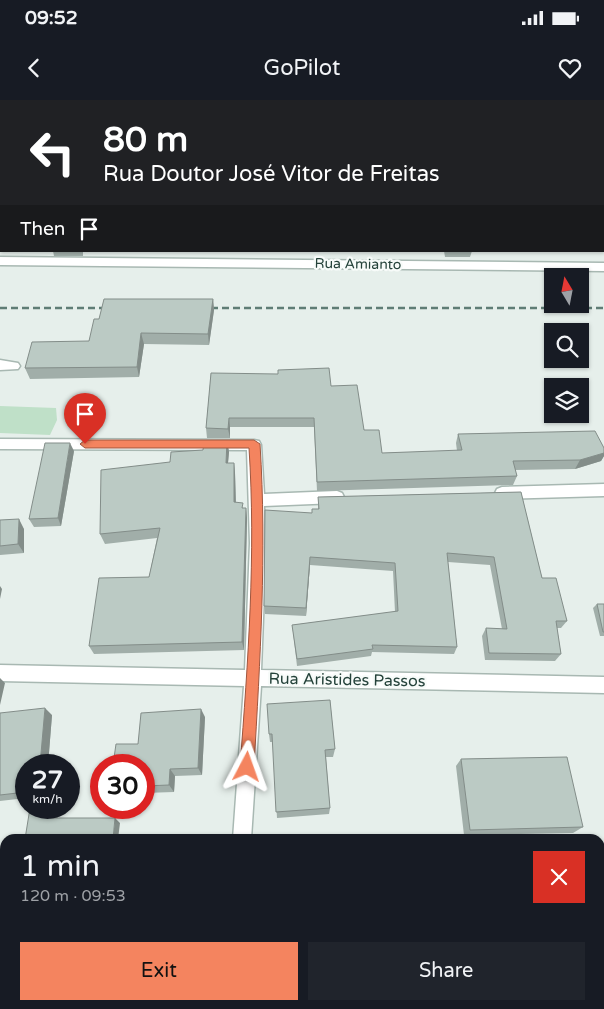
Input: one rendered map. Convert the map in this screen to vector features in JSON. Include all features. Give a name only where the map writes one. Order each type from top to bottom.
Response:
[{"type":"street","name":"Rua Amianto","points":[[0,260],[604,267]]},
{"type":"street","points":[[0,365],[14,366]]},
{"type":"street","points":[[0,444],[254,444],[258,500],[253,678],[242,834]]},
{"type":"street","points":[[485,493],[604,490]]},
{"type":"street","points":[[258,500],[347,497]]},
{"type":"street","name":"Rua Aristides Passos","points":[[0,673],[604,685]]},
{"type":"green space","points":[[0,406],[56,408],[57,420],[50,435],[0,433]]},
{"type":"building","points":[[104,299],[213,299],[208,334],[141,333],[137,367],[25,368],[32,342],[89,341],[94,319],[99,319]]},
{"type":"building","points":[[329,368],[331,386],[357,385],[364,430],[379,430],[382,453],[462,450],[458,434],[595,431],[604,448],[604,453],[580,460],[513,461],[517,476],[317,482],[314,418],[229,418],[228,429],[206,428],[211,373],[278,374],[278,370]]},
{"type":"building","points":[[204,441],[227,441],[226,463],[234,463],[234,502],[243,503],[242,508],[246,508],[242,642],[89,646],[99,578],[149,577],[160,528],[100,534],[101,470],[170,462],[171,452],[203,450]]},
{"type":"building","points":[[45,443],[70,443],[58,518],[29,519]]},
{"type":"building","points":[[521,492],[542,578],[556,578],[567,621],[556,621],[561,654],[489,653],[486,628],[507,629],[494,557],[447,553],[457,647],[372,645],[373,649],[297,659],[292,625],[398,611],[395,563],[310,557],[306,608],[264,606],[265,510],[312,513],[312,509],[319,509],[318,497]]},
{"type":"building","points":[[19,519],[18,544],[0,546],[0,520]]},
{"type":"building","points":[[597,604],[604,604],[604,632],[603,632]]},
{"type":"building","points":[[330,700],[335,749],[325,750],[330,808],[276,812],[272,734],[269,734],[267,704]]},
{"type":"building","points":[[45,708],[41,754],[15,754],[15,793],[0,795],[0,713]]},
{"type":"building","points":[[201,709],[198,768],[170,769],[169,785],[155,786],[155,754],[115,754],[116,744],[138,744],[141,713]]},
{"type":"building","points":[[567,757],[583,827],[470,830],[461,759]]},
{"type":"building","points":[[90,818],[115,819],[113,834],[26,834],[28,819]]},
{"type":"railway","points":[[0,308],[115,308]]},
{"type":"railway","points":[[200,308],[604,308]]},
{"type":"route","points":[[85,444],[254,444],[258,500],[253,678],[247,767]]}]
